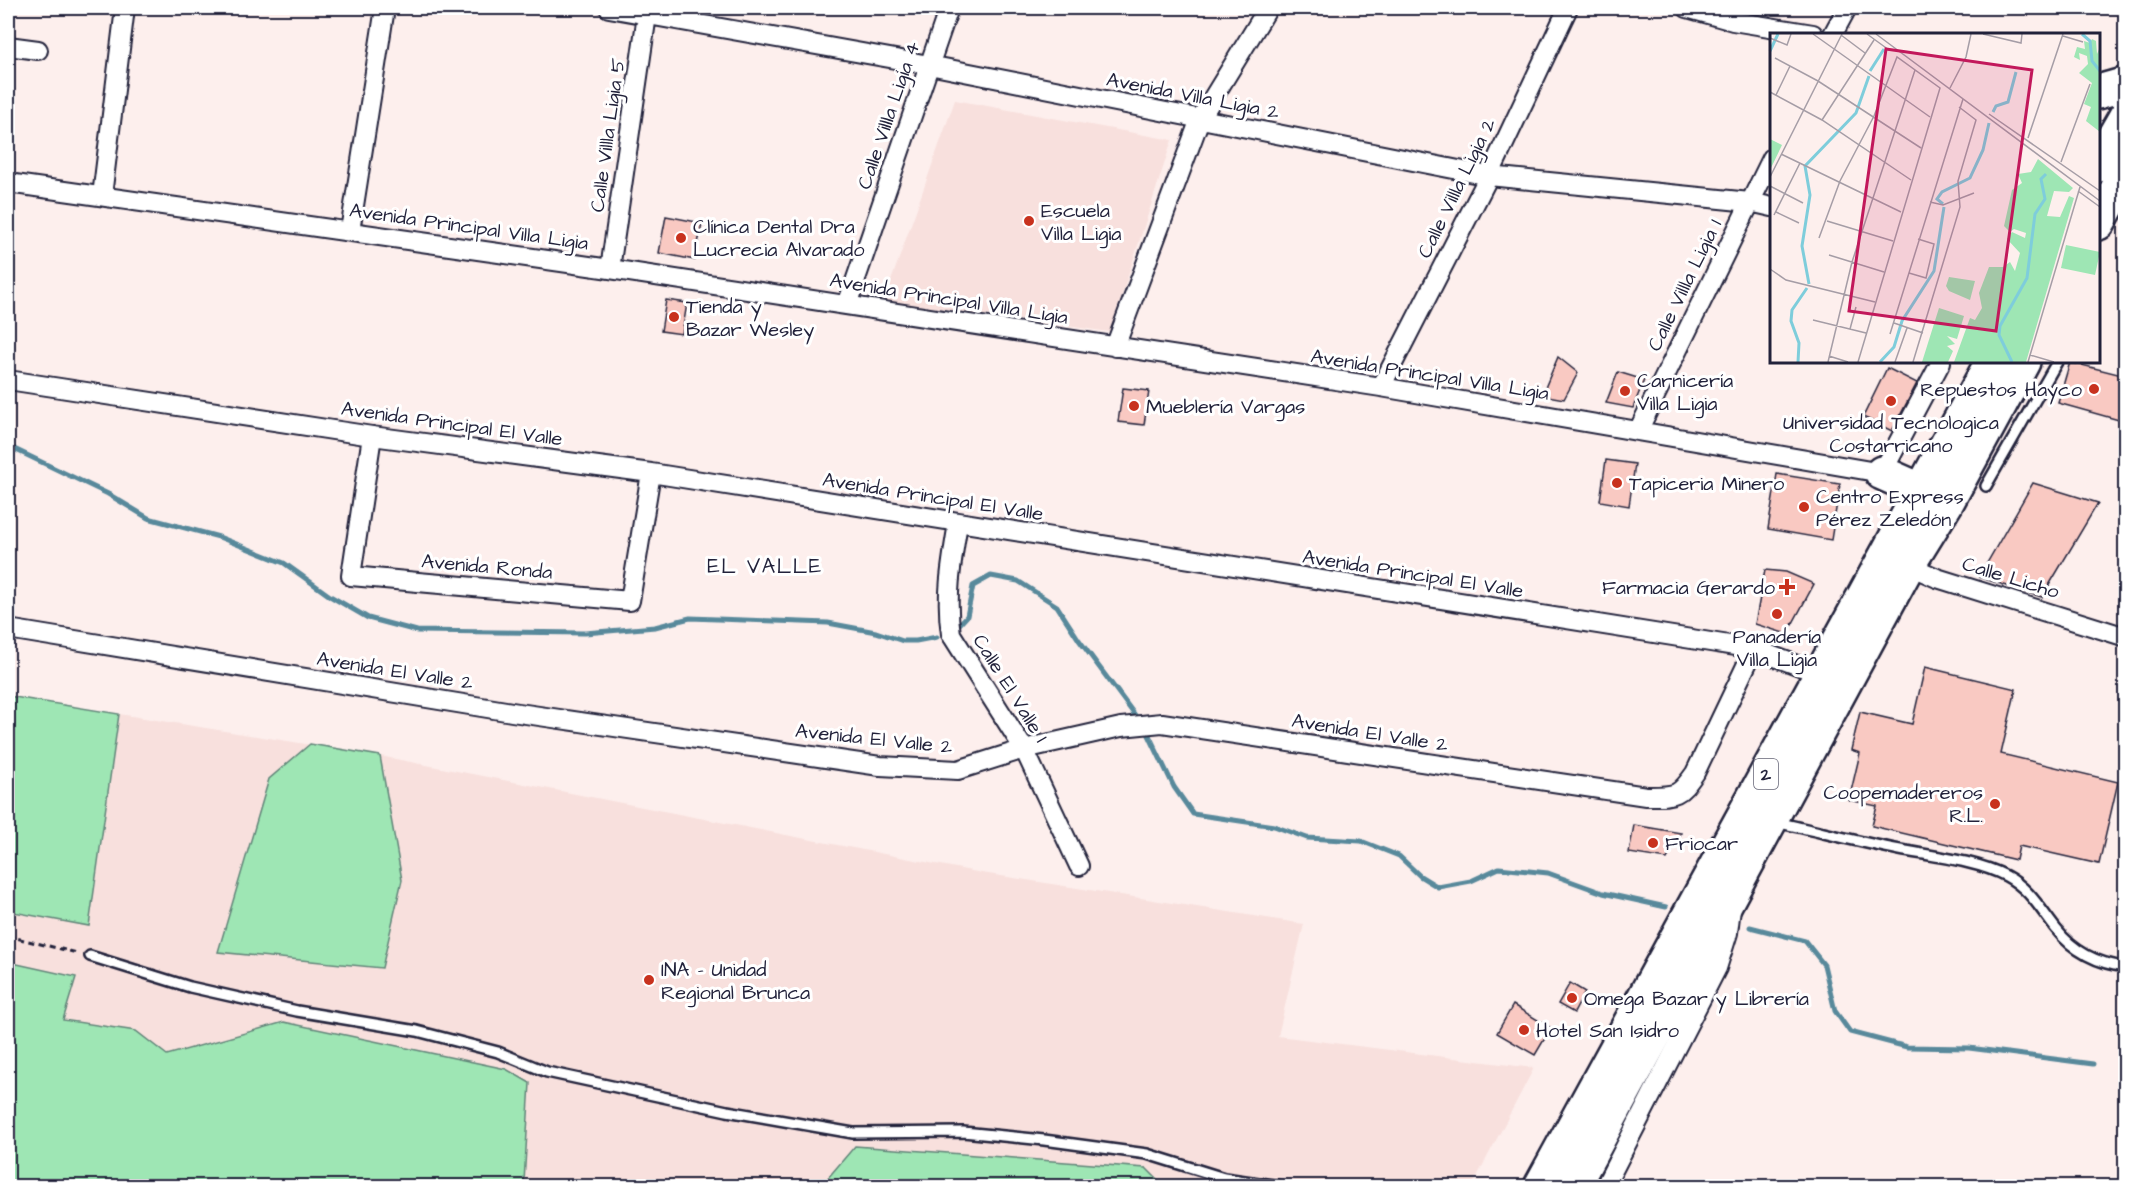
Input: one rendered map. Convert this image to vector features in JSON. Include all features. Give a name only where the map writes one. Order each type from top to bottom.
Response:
[{"type":"highway","points":[[2100,91],[2126,84]]},
{"type":"highway","points":[[2100,162],[2126,116]]},
{"type":"highway","points":[[2100,220],[2126,174]]},
{"type":"highway","name":"2","points":[[1934,497],[1992,363]]},
{"type":"highway","name":"2","points":[[1540,1186],[1832,679],[1897,560],[1934,497],[2022,363]]},
{"type":"highway","points":[[1882,473],[1934,497]]},
{"type":"highway","name":"2","points":[[1573,1186],[1770,821],[1832,679]]},
{"type":"street","points":[[102,196],[125,8]]},
{"type":"street","points":[[350,231],[385,8]]},
{"type":"street","name":"Avenida Villa Ligia 2","points":[[609,8],[647,11],[1489,176],[1750,202],[1770,207]]},
{"type":"street","name":"Calle Villla Ligia 4","points":[[847,305],[949,8]]},
{"type":"street","points":[[1115,347],[1200,119],[1268,8]]},
{"type":"street","name":"Calle Villla Ligia 2","points":[[1381,387],[1489,176],[1568,8]]},
{"type":"street","points":[[1687,8],[1733,21],[1807,33]]},
{"type":"street","points":[[1834,33],[1847,8]]},
{"type":"street","name":"Calle Villla Ligia 5","points":[[610,269],[647,11]]},
{"type":"street","points":[[8,46],[38,50]]},
{"type":"street","name":"Calle Villla Ligia 1","points":[[1638,431],[1770,162]]},
{"type":"street","name":"Avenida Principal Villa Ligia","points":[[8,183],[610,269],[1381,387],[1882,473]]},
{"type":"street","points":[[1882,473],[1940,363]]},
{"type":"street","name":"Avenida Principal El Valle","points":[[8,380],[372,436],[651,473],[1754,650],[1832,679]]},
{"type":"street","name":"Avenida Ronda","points":[[372,436],[351,576],[630,601],[651,473]]},
{"type":"street","name":"Calle El Valle 1","points":[[958,523],[950,577],[951,634],[1024,749],[1079,866]]},
{"type":"street","name":"Calle Licho","points":[[1897,560],[1937,578],[2126,637]]},
{"type":"street","name":"Avenida El Valle 2","points":[[8,629],[512,712],[880,766],[958,770],[1024,749],[1130,726],[1156,724],[1646,796],[1670,796],[1682,791],[1695,773],[1754,650]]},
{"type":"street","points":[[1605,1186],[1717,968],[1728,933],[1732,894]]},
{"type":"lane","points":[[1986,486],[2056,363]]},
{"type":"lane","points":[[1770,821],[1897,850],[1964,862],[2007,876],[2035,899],[2072,947],[2108,965],[2126,967]]},
{"type":"lane","points":[[90,956],[190,987],[297,1011],[417,1031],[498,1052],[547,1072],[728,1112],[854,1133],[963,1132],[1044,1140],[1147,1154],[1224,1178],[1280,1186]]},
{"type":"path","points":[[8,936],[90,956]]},
{"type":"shaded area","name":"Escuela Villa Ligia","points":[[955,100],[1172,140],[1110,332],[884,301]]},
{"type":"shaded area","name":"INA - Unidad Regional Brunca","points":[[8,696],[380,756],[982,873],[1304,924],[1278,1036],[1534,1068],[1472,1186],[8,1186]]},
{"type":"green space","points":[[8,696],[119,714],[89,926],[8,911]]},
{"type":"green space","points":[[310,744],[380,756],[402,880],[382,968],[218,952],[269,779]]},
{"type":"green space","points":[[8,962],[76,977],[63,1020],[136,1031],[167,1055],[284,1022],[506,1069],[530,1083],[524,1182],[540,1186],[8,1186]]},
{"type":"green space","points":[[855,1146],[1146,1168],[1164,1186],[821,1186]]},
{"type":"building","name":"Clínica Dental Dra Lucrecia Alvarado","points":[[666,216],[702,223],[695,260],[659,253]]},
{"type":"building","name":"Tienda y Bazar Wesley","points":[[666,300],[687,303],[682,334],[661,331]]},
{"type":"building","points":[[1558,357],[1578,373],[1564,399],[1542,395]]},
{"type":"building","name":"Repuestos Hayco","points":[[2070,363],[2126,376],[2126,422],[2058,403]]},
{"type":"building","name":"Universidad Tecnologica Costarricano","points":[[1887,368],[1917,383],[1892,431],[1863,417]]},
{"type":"building","name":"Carnicería Villa Ligia","points":[[1618,372],[1644,380],[1633,408],[1606,403]]},
{"type":"building","name":"Mueblería Vargas","points":[[1123,388],[1149,391],[1144,425],[1118,422]]},
{"type":"building","name":"Tapiceria Minero","points":[[1606,460],[1635,464],[1629,506],[1600,501]]},
{"type":"building","name":"Centro Express Pérez Zeledón","points":[[1777,474],[1840,484],[1831,540],[1768,529]]},
{"type":"building","points":[[2033,483],[2098,503],[2042,597],[1979,577]]},
{"type":"building","points":[[1765,570],[1786,572],[1814,584],[1787,634],[1755,624]]},
{"type":"building","name":"Coopemadereros R.L.","points":[[1925,667],[2016,689],[2001,754],[2118,782],[2099,864],[2019,846],[2016,860],[1872,826],[1877,806],[1849,800],[1860,753],[1851,750],[1860,712],[1912,724]]},
{"type":"building","name":"Friocar","points":[[1634,825],[1681,833],[1667,859],[1629,853]]},
{"type":"building","name":"Omega Bazar y Librería","points":[[1570,983],[1585,992],[1574,1013],[1558,1004]]},
{"type":"building","name":"Hotel San Isidro","points":[[1513,1005],[1551,1028],[1535,1055],[1497,1033]]},
{"type":"waterway","points":[[8,446],[108,494],[148,518],[219,537],[284,563],[330,596],[368,618],[417,631],[585,633],[655,627],[690,618],[828,623],[876,632],[903,641],[937,637]]},
{"type":"waterway","points":[[956,628],[967,616],[973,586],[991,576],[1018,581],[1057,606],[1079,640],[1140,722]]},
{"type":"waterway","points":[[1146,729],[1174,787],[1193,814],[1274,826],[1307,838],[1361,841],[1399,856],[1420,876],[1438,887],[1471,881],[1499,868],[1548,873],[1603,893],[1666,907]]},
{"type":"waterway","points":[[1750,927],[1805,941],[1824,965],[1835,1011],[1850,1032],[1907,1047],[1969,1048],[2093,1064]]},
{"type":"place","name":"Escuela Villa Ligia","points":[[1029,221]]},
{"type":"place","name":"Clínica Dental Dra Lucrecia Alvarado","points":[[681,238]]},
{"type":"place","name":"Tienda y Bazar Wesley","points":[[674,317]]},
{"type":"place","name":"Repuestos Hayco","points":[[2094,389]]},
{"type":"place","name":"Carnicería Villa Ligia","points":[[1625,391]]},
{"type":"place","name":"Universidad Tecnologica Costarricano","points":[[1891,401]]},
{"type":"place","name":"Mueblería Vargas","points":[[1134,406]]},
{"type":"place","name":"Tapiceria Minero","points":[[1617,483]]},
{"type":"place","name":"Centro Express Pérez Zeledón","points":[[1804,507]]},
{"type":"place","name":"Farmacia Gerardo","points":[[1787,587]]},
{"type":"place","name":"Panadería Villa Ligia","points":[[1777,614]]},
{"type":"place","name":"Coopemadereros R.L.","points":[[1995,804]]},
{"type":"place","name":"Friocar","points":[[1653,843]]},
{"type":"place","name":"INA - Unidad Regional Brunca","points":[[649,980]]},
{"type":"place","name":"Omega Bazar y Librería","points":[[1572,998]]},
{"type":"place","name":"Hotel San Isidro","points":[[1524,1030]]},
{"type":"district","name":"EL VALLE","points":[[765,566]]}]
